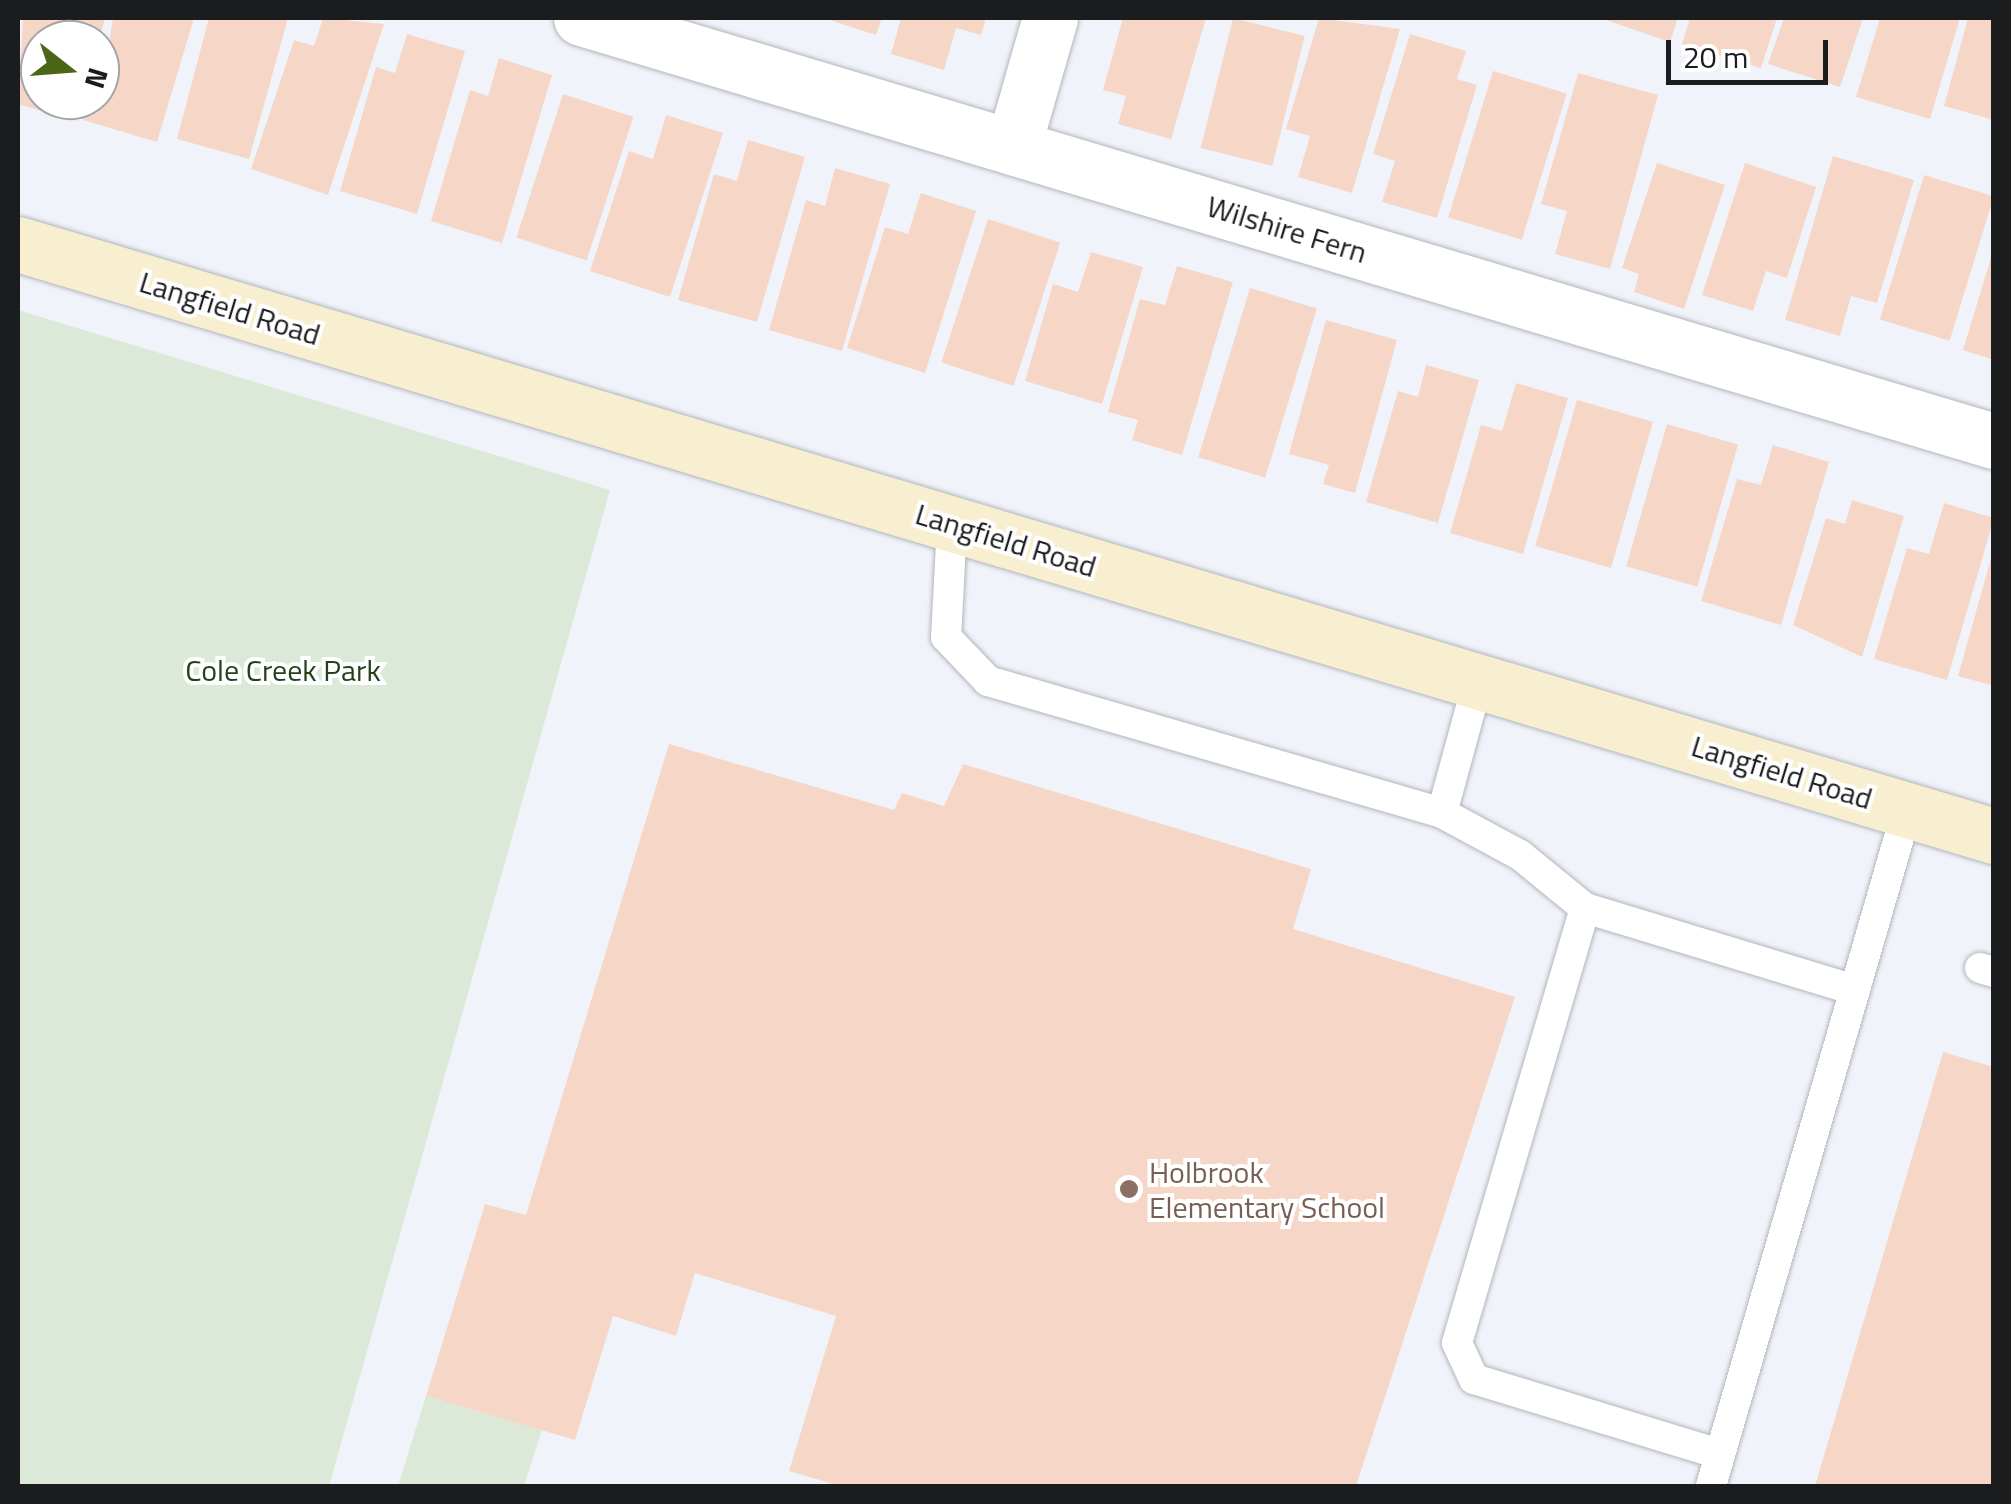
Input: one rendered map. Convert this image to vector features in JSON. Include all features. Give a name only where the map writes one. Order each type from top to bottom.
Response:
[{"type":"street","name":"Wilshire Fern","points":[[581,18],[1994,440]]},
{"type":"street","points":[[1013,147],[1050,18]]},
{"type":"street","name":"Langfield Road","points":[[18,244],[1994,836]]},
{"type":"lane","points":[[952,524],[946,637],[988,681],[1442,813],[1520,856],[1585,908],[1855,990]]},
{"type":"lane","points":[[1442,813],[1478,681]]},
{"type":"lane","points":[[1711,1486],[1907,810]]},
{"type":"lane","points":[[1585,908],[1458,1342],[1474,1379],[1720,1454]]},
{"type":"green space","name":"Cole Creek Park","points":[[18,310],[610,490],[329,1486],[18,1486]]},
{"type":"green space","points":[[426,1396],[542,1430],[524,1486],[398,1486]]},
{"type":"building","points":[[23,18],[105,18],[104,20]]},
{"type":"building","points":[[194,18],[157,142],[83,120],[120,120],[120,20],[113,20]]},
{"type":"building","points":[[209,18],[288,18],[249,159],[177,139]]},
{"type":"building","points":[[323,18],[384,24],[328,195],[251,169],[294,40],[314,46]]},
{"type":"building","points":[[823,18],[882,18],[876,35]]},
{"type":"building","points":[[901,18],[986,18],[981,35],[956,28],[944,70],[891,54]]},
{"type":"building","points":[[1123,18],[1206,18],[1171,139],[1118,124],[1126,96],[1103,90]]},
{"type":"building","points":[[1233,18],[1305,36],[1272,166],[1201,148]]},
{"type":"building","points":[[1319,18],[1400,29],[1352,193],[1298,177],[1310,136],[1286,129]]},
{"type":"building","points":[[1600,18],[1678,18],[1670,42]]},
{"type":"building","points":[[1690,18],[1777,18],[1761,68],[1682,44]]},
{"type":"building","points":[[1784,18],[1863,18],[1840,87],[1768,64]]},
{"type":"building","points":[[1880,18],[1960,18],[1930,119],[1856,97]]},
{"type":"building","points":[[1968,18],[1994,18],[1994,120],[1944,106]]},
{"type":"building","points":[[407,34],[465,51],[417,214],[340,191],[376,67],[395,73]]},
{"type":"building","points":[[1410,34],[1466,51],[1457,79],[1477,85],[1437,218],[1382,202],[1395,161],[1373,154]]},
{"type":"building","points":[[499,58],[552,75],[502,243],[431,221],[470,90],[488,96]]},
{"type":"building","points":[[1493,71],[1567,94],[1522,240],[1448,217]]},
{"type":"building","points":[[1578,73],[1658,95],[1610,269],[1555,254],[1567,211],[1541,204]]},
{"type":"building","points":[[563,94],[633,117],[587,260],[516,238]]},
{"type":"building","points":[[666,115],[723,133],[670,297],[590,271],[629,151],[653,159]]},
{"type":"building","points":[[748,140],[805,157],[757,322],[678,300],[714,174],[737,181]]},
{"type":"building","points":[[1833,156],[1914,180],[1877,303],[1851,296],[1840,336],[1785,320]]},
{"type":"building","points":[[1657,163],[1725,185],[1684,309],[1634,292],[1639,274],[1622,268]]},
{"type":"building","points":[[1745,163],[1816,187],[1787,278],[1766,271],[1753,311],[1702,295]]},
{"type":"building","points":[[835,168],[890,184],[842,351],[769,330],[806,200],[825,206]]},
{"type":"building","points":[[1924,175],[1994,196],[1950,341],[1880,319]]},
{"type":"building","points":[[921,193],[976,211],[925,373],[847,348],[885,227],[908,234]]},
{"type":"building","points":[[988,219],[1060,242],[1014,386],[941,363]]},
{"type":"building","points":[[1994,251],[1994,360],[1963,350]]},
{"type":"building","points":[[1091,252],[1143,267],[1102,404],[1025,381],[1053,284],[1078,292]]},
{"type":"building","points":[[1177,266],[1233,282],[1182,455],[1132,440],[1138,420],[1108,412],[1140,299],[1165,305]]},
{"type":"building","points":[[1250,288],[1317,308],[1265,478],[1198,457]]},
{"type":"building","points":[[1326,320],[1397,340],[1355,493],[1323,484],[1329,465],[1289,454]]},
{"type":"building","points":[[1426,365],[1479,380],[1438,523],[1366,502],[1398,391],[1418,397]]},
{"type":"building","points":[[1516,383],[1568,398],[1523,554],[1450,533],[1481,425],[1502,431]]},
{"type":"building","points":[[1577,400],[1653,422],[1611,568],[1535,546]]},
{"type":"building","points":[[1667,424],[1738,444],[1697,587],[1626,566]]},
{"type":"building","points":[[1773,445],[1829,462],[1781,625],[1701,601],[1737,479],[1761,485]]},
{"type":"building","points":[[1852,500],[1904,516],[1862,657],[1793,625],[1826,518],[1845,524]]},
{"type":"building","points":[[1944,503],[1994,518],[1947,680],[1874,659],[1907,548],[1929,554]]},
{"type":"building","points":[[1994,555],[1994,686],[1958,676]]},
{"type":"building","points":[[669,744],[894,810],[902,793],[944,806],[963,764],[1311,869],[1293,929],[1515,997],[1356,1486],[840,1486],[789,1471],[836,1316],[695,1273],[676,1336],[613,1316],[575,1440],[426,1396],[485,1204],[526,1215]]},
{"type":"building","points":[[1943,1052],[1994,1067],[1994,1486],[1815,1486]]},
{"type":"place","name":"Holbrook Elementary School","points":[[1129,1189]]}]
